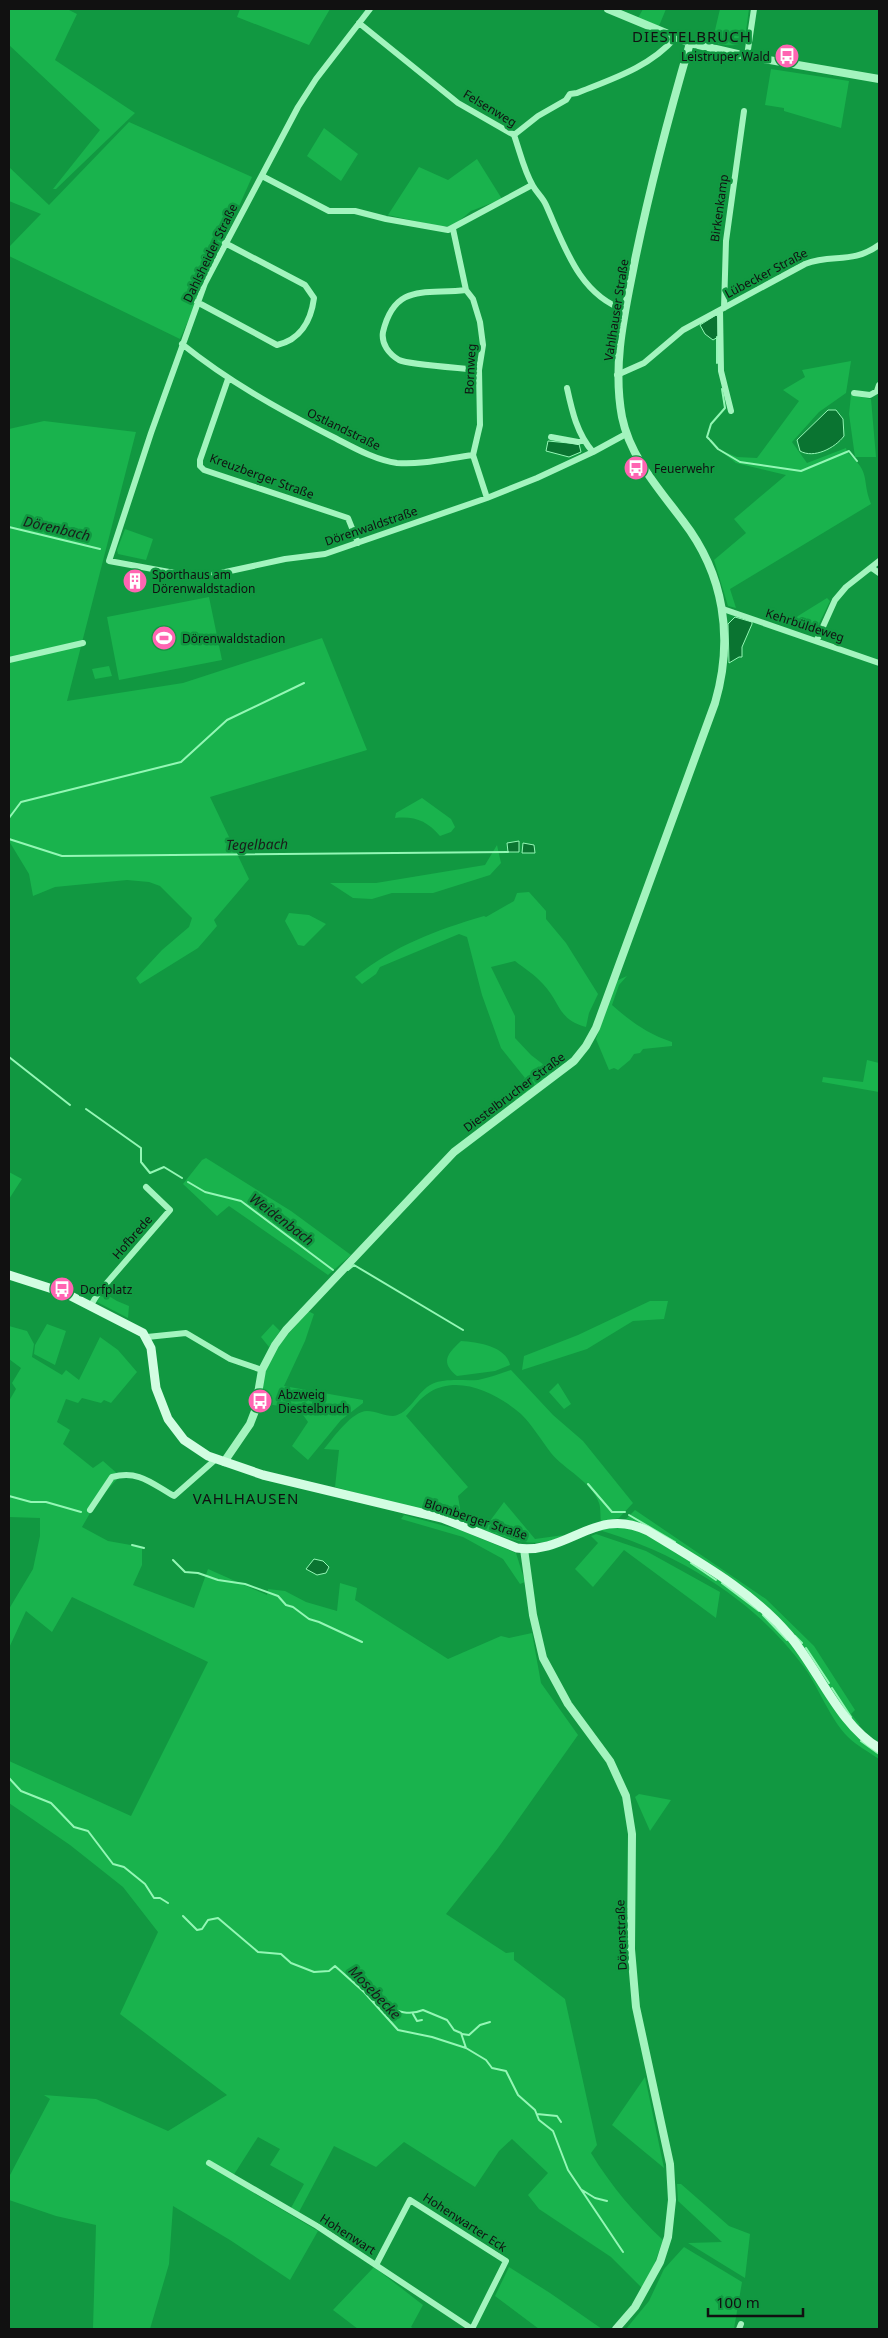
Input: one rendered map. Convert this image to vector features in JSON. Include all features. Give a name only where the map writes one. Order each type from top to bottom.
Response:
[{"type":"main road","points":[[9,1275],[61,1291],[138,1329],[146,1337]]},
{"type":"main road","name":"Blomberger Straße","points":[[146,1337],[151,1348],[159,1399],[168,1419],[184,1440],[220,1461],[293,1483],[442,1518],[498,1541],[524,1549],[545,1548],[597,1527],[615,1522],[632,1525],[648,1531],[737,1589],[772,1617],[803,1652],[851,1724],[862,1736],[879,1748]]},
{"type":"street","name":"Dahlsheider Straße","points":[[109,561],[197,302],[226,243],[298,108],[370,9]]},
{"type":"street","points":[[608,9],[690,43],[747,56],[879,79]]},
{"type":"street","points":[[747,56],[754,9]]},
{"type":"street","name":"Felsenweg","points":[[359,23],[458,103],[514,135],[532,185],[545,202],[569,256],[584,280],[596,294],[610,305],[625,310]]},
{"type":"street","points":[[514,135],[538,116],[566,100],[570,94],[630,72],[650,59],[675,38]]},
{"type":"street","name":"Vahlhauser Straße","points":[[690,43],[662,138],[625,310],[617,375],[626,434],[645,470],[691,531],[705,554],[718,588],[723,609],[725,649]]},
{"type":"street","name":"Birkenkamp","points":[[722,309],[726,241],[744,111]]},
{"type":"street","points":[[262,176],[329,211],[354,211],[439,230],[453,229],[476,214],[532,185]]},
{"type":"street","name":"Bornweg","points":[[453,229],[466,290],[473,299],[481,325],[483,345],[479,370],[480,425],[473,455]]},
{"type":"street","points":[[197,302],[277,345],[295,338],[310,315],[314,298],[305,285],[226,243]]},
{"type":"street","name":"Lübecker Straße","points":[[617,375],[644,363],[683,330],[805,264],[816,259],[850,258],[879,245]]},
{"type":"street","points":[[466,290],[405,296],[397,302],[386,320],[382,338],[388,352],[401,361],[479,370]]},
{"type":"street","name":"Lübecker Straße","points":[[722,309],[721,371],[731,411]]},
{"type":"street","name":"Ostlandstraße","points":[[182,344],[228,379],[308,424],[386,461],[415,463],[473,455]]},
{"type":"street","name":"Kreuzberger Straße","points":[[228,379],[200,466],[204,470],[348,518],[358,543]]},
{"type":"street","points":[[854,392],[870,395],[877,391],[879,385]]},
{"type":"street","points":[[567,388],[573,416],[583,440],[593,452]]},
{"type":"street","name":"Dörenwaldstraße","points":[[109,561],[191,576],[207,576],[285,559],[325,554],[487,498],[593,452],[626,434]]},
{"type":"street","points":[[551,438],[578,442],[583,440]]},
{"type":"street","points":[[473,455],[487,498]]},
{"type":"street","points":[[817,640],[835,600],[846,587],[872,568],[879,560]]},
{"type":"street","points":[[872,568],[879,573]]},
{"type":"street","name":"Kehrbüldeweg","points":[[723,609],[879,663]]},
{"type":"street","points":[[9,660],[83,643]]},
{"type":"street","name":"Diestelbrucher Straße","points":[[220,1461],[245,1434],[254,1415],[262,1370],[275,1345],[286,1330],[454,1152],[574,1061],[586,1046],[596,1028],[715,703],[722,679],[725,649]]},
{"type":"street","name":"Hofbrede","points":[[91,1305],[96,1294],[170,1210],[146,1187]]},
{"type":"street","points":[[146,1337],[186,1333],[230,1359],[262,1370]]},
{"type":"street","points":[[90,1510],[112,1477],[126,1473],[140,1477],[174,1496],[220,1461]]},
{"type":"street","name":"Dörenstraße","points":[[524,1549],[533,1614],[543,1658],[568,1704],[610,1761],[626,1796],[632,1834],[631,1949],[636,2007],[670,2164],[672,2218],[660,2262],[639,2300],[616,2329]]},
{"type":"street","name":"Hohenwart","points":[[209,2163],[318,2226],[472,2329]]},
{"type":"street","name":"Hohenwarter Eck","points":[[376,2265],[410,2200],[506,2261],[472,2329]]},
{"type":"shaded area","points":[[9,9],[67,9],[77,14],[55,60],[135,113],[56,189],[53,189],[100,130],[9,45]]},
{"type":"shaded area","points":[[240,9],[330,9],[309,45],[237,17]]},
{"type":"shaded area","points":[[643,9],[666,9],[659,26],[638,18]]},
{"type":"shaded area","points":[[720,9],[749,9],[745,36],[739,44],[724,45],[712,43]]},
{"type":"shaded area","points":[[771,69],[849,81],[841,128],[784,111],[784,108],[765,105]]},
{"type":"shaded area","points":[[129,122],[252,177],[180,339],[9,256],[9,247],[41,214],[9,201],[9,167],[49,205]]},
{"type":"shaded area","points":[[324,128],[358,154],[341,181],[307,156]]},
{"type":"shaded area","points":[[477,159],[502,199],[471,211],[453,226],[437,226],[388,215],[419,167],[448,180]]},
{"type":"shaded area","points":[[716,315],[718,317],[718,337],[713,340],[705,334],[700,325]]},
{"type":"shaded area","points":[[851,361],[846,393],[819,412],[792,442],[807,463],[846,448],[847,452],[855,459],[863,471],[871,504],[730,589],[736,608],[728,606],[714,560],[746,533],[734,519],[786,475],[736,463],[718,449],[737,457],[757,458],[799,401],[783,390],[805,377],[802,370]]},
{"type":"shaded area","points":[[851,395],[871,399],[876,457],[855,457],[849,414]]},
{"type":"shaded area","points":[[828,410],[836,410],[843,419],[844,436],[835,445],[824,451],[812,454],[800,451],[797,440]]},
{"type":"shaded area","points":[[44,421],[136,432],[67,701],[183,683],[322,638],[367,750],[210,797],[249,879],[214,920],[217,926],[198,948],[140,984],[136,978],[162,950],[189,927],[192,918],[160,886],[149,882],[127,880],[55,887],[33,896],[29,874],[9,841],[9,429]]},
{"type":"shaded area","points":[[548,441],[579,444],[581,452],[569,457],[546,451]]},
{"type":"shaded area","points":[[125,529],[153,539],[146,560],[118,554],[117,550]]},
{"type":"shaded area","name":"Dörenwaldstadion","points":[[209,597],[222,660],[119,680],[107,617]]},
{"type":"shaded area","points":[[827,598],[830,601],[815,632],[811,633],[785,624]]},
{"type":"shaded area","points":[[735,617],[752,622],[752,624],[742,647],[742,657],[729,663],[728,624]]},
{"type":"shaded area","points":[[109,666],[112,676],[95,679],[92,669]]},
{"type":"shaded area","points":[[422,798],[451,819],[455,827],[451,832],[440,836],[425,823],[415,819],[395,818],[396,813]]},
{"type":"shaded area","points":[[519,841],[519,852],[508,852],[507,843]]},
{"type":"shaded area","points":[[523,843],[534,845],[535,853],[522,853]]},
{"type":"shaded area","points":[[497,845],[501,863],[490,875],[433,893],[392,893],[372,899],[353,898],[330,883],[376,883],[485,865]]},
{"type":"shaded area","points":[[529,892],[546,911],[546,919],[566,943],[598,994],[589,1013],[586,1027],[577,1024],[564,1015],[543,984],[515,961],[491,967],[515,1016],[515,1038],[531,1055],[553,1072],[521,1098],[513,1101],[505,1097],[525,1078],[501,1048],[482,995],[467,937],[459,934],[380,967],[376,974],[362,984],[355,977],[385,956],[416,940],[449,927],[486,917],[514,901],[517,893]]},
{"type":"shaded area","points":[[289,913],[309,915],[326,924],[304,946],[298,945],[285,921]]},
{"type":"shaded area","points":[[627,976],[619,985],[612,1005],[640,1027],[672,1042],[672,1046],[643,1049],[640,1053],[634,1054],[618,1070],[614,1068],[609,1070],[596,1039],[616,981]]},
{"type":"shaded area","points":[[867,1060],[879,1063],[879,1092],[822,1082],[823,1077],[863,1082]]},
{"type":"shaded area","points":[[206,1158],[291,1211],[351,1255],[328,1275],[229,1206],[217,1216],[183,1184],[202,1160]]},
{"type":"shaded area","points":[[9,1172],[22,1179],[9,1199]]},
{"type":"shaded area","points":[[102,1292],[129,1306],[128,1318],[97,1302]]},
{"type":"shaded area","points":[[650,1301],[668,1301],[664,1319],[633,1321],[587,1349],[522,1370],[524,1356],[578,1335]]},
{"type":"shaded area","points":[[308,1311],[314,1314],[305,1341],[284,1386],[363,1400],[363,1403],[341,1420],[308,1460],[292,1446],[308,1422],[299,1409],[260,1403],[265,1369],[278,1346]]},
{"type":"shaded area","points":[[47,1324],[66,1331],[55,1365],[34,1354],[35,1345]]},
{"type":"shaded area","points":[[273,1324],[280,1331],[269,1347],[261,1337]]},
{"type":"shaded area","points":[[9,1326],[27,1331],[34,1344],[32,1357],[62,1375],[66,1370],[79,1380],[100,1337],[118,1350],[137,1372],[111,1403],[104,1400],[101,1403],[82,1398],[78,1403],[66,1399],[57,1422],[70,1430],[63,1444],[93,1468],[103,1461],[120,1476],[97,1501],[82,1527],[108,1541],[142,1547],[142,1565],[133,1585],[194,1608],[208,1569],[267,1595],[268,1589],[285,1591],[306,1602],[337,1611],[340,1583],[357,1588],[355,1600],[448,1659],[501,1636],[509,1638],[532,1633],[541,1683],[578,1735],[498,1848],[446,1914],[506,1953],[514,1952],[514,1960],[565,1999],[597,2145],[591,2153],[624,2199],[663,2240],[654,2265],[642,2288],[611,2257],[539,2209],[528,2195],[548,2173],[512,2139],[499,2151],[475,2187],[404,2142],[376,2167],[334,2146],[299,2212],[291,2208],[304,2184],[270,2165],[280,2149],[258,2137],[233,2176],[252,2192],[318,2231],[290,2280],[230,2240],[173,2206],[169,2264],[150,2329],[93,2329],[96,2225],[56,2216],[9,2200],[9,2177],[50,2099],[44,2095],[96,2099],[168,2131],[227,2095],[120,2014],[158,1932],[123,1887],[70,1845],[9,1803],[9,1761],[131,1816],[208,1662],[72,1597],[52,1632],[26,1611],[9,1648],[9,1609],[33,1569],[40,1536],[40,1518],[9,1517],[9,1401],[16,1389],[12,1383],[21,1368],[9,1359]]},
{"type":"shaded area","points":[[461,1341],[475,1342],[497,1349],[503,1353],[510,1365],[495,1371],[457,1376],[448,1366],[447,1358]]},
{"type":"shaded area","points":[[511,1370],[553,1415],[583,1441],[633,1503],[619,1518],[601,1522],[599,1503],[591,1489],[551,1453],[521,1414],[490,1394],[465,1386],[441,1387],[430,1392],[406,1416],[468,1487],[458,1496],[462,1521],[335,1487],[339,1450],[324,1449],[355,1415],[367,1411],[393,1416],[404,1411],[427,1387],[437,1382],[478,1380]]},
{"type":"shaded area","points":[[558,1383],[571,1404],[564,1409],[549,1392]]},
{"type":"shaded area","points":[[504,1502],[535,1539],[564,1535],[553,1540],[529,1542],[505,1537],[471,1525],[470,1522],[487,1525]]},
{"type":"shaded area","points":[[635,1510],[766,1599],[814,1646],[855,1710],[851,1714],[860,1725],[857,1726],[776,1618],[638,1523],[625,1520]]},
{"type":"shaded area","points":[[404,1515],[460,1530],[516,1553],[525,1582],[520,1584],[503,1559],[463,1537],[401,1519]]},
{"type":"shaded area","points":[[606,1527],[631,1527],[662,1542],[755,1606],[788,1638],[838,1711],[879,1751],[879,1759],[848,1737],[830,1712],[804,1667],[784,1643],[738,1600],[686,1566],[628,1540],[599,1530]]},
{"type":"shaded area","points":[[596,1534],[646,1551],[720,1592],[716,1618],[624,1550],[593,1587],[575,1569],[598,1543],[591,1536]]},
{"type":"shaded area","points":[[314,1559],[323,1561],[329,1567],[326,1573],[317,1575],[306,1569]]},
{"type":"shaded area","points":[[639,1794],[671,1800],[650,1831],[635,1797]]},
{"type":"shaded area","points":[[645,2077],[664,2168],[612,2125]]},
{"type":"shaded area","points":[[677,2184],[681,2184],[729,2226],[750,2234],[745,2278],[688,2243],[722,2242],[678,2201]]},
{"type":"shaded area","points":[[684,2247],[742,2282],[734,2329],[626,2329],[649,2301],[664,2269]]},
{"type":"shaded area","points":[[374,2267],[423,2305],[411,2327],[414,2329],[358,2329],[333,2310]]},
{"type":"shaded area","points":[[509,2267],[602,2329],[539,2329],[495,2296]]},
{"type":"waterway","points":[[717,337],[717,363]]},
{"type":"waterway","points":[[709,439],[707,437],[711,424],[725,408],[722,389]]},
{"type":"waterway","points":[[710,440],[718,449],[740,462],[801,471],[849,451],[857,461]]},
{"type":"waterway","name":"Dörenbach","points":[[9,527],[100,549]]},
{"type":"waterway","points":[[9,818],[21,802],[181,762],[227,720],[304,683]]},
{"type":"waterway","name":"Tegelbach","points":[[9,839],[62,856],[508,852]]},
{"type":"waterway","name":"Weidenbach","points":[[9,1057],[70,1105]]},
{"type":"waterway","name":"Weidenbach","points":[[86,1109],[141,1148],[141,1162],[150,1173],[164,1167],[182,1178]]},
{"type":"waterway","name":"Weidenbach","points":[[188,1182],[205,1192],[241,1201],[333,1270]]},
{"type":"waterway","name":"Weidenbach","points":[[348,1270],[354,1265],[463,1330]]},
{"type":"waterway","points":[[588,1484],[612,1512],[625,1512]]},
{"type":"waterway","points":[[9,1496],[31,1502],[46,1502],[81,1512]]},
{"type":"waterway","points":[[629,1515],[675,1542]]},
{"type":"waterway","points":[[132,1545],[144,1548]]},
{"type":"waterway","points":[[173,1560],[185,1572],[198,1573],[218,1580],[245,1584],[278,1596],[286,1605],[293,1607],[309,1619],[362,1642]]},
{"type":"waterway","points":[[691,1563],[716,1580]]},
{"type":"waterway","points":[[722,1583],[759,1611]]},
{"type":"waterway","points":[[763,1615],[787,1640]]},
{"type":"waterway","points":[[795,1636],[802,1643]]},
{"type":"waterway","points":[[806,1648],[829,1683]]},
{"type":"waterway","points":[[832,1688],[851,1717]]},
{"type":"waterway","points":[[861,1741],[879,1754]]},
{"type":"waterway","name":"Mosebecke","points":[[9,1778],[21,1791],[51,1803],[74,1827],[88,1831],[113,1864],[124,1867],[145,1884],[154,1898],[160,1898],[168,1903]]},
{"type":"waterway","name":"Mosebecke","points":[[183,1916],[197,1930],[202,1929],[208,1920],[218,1918],[258,1952],[281,1954],[291,1963],[314,1972],[329,1971],[335,1966],[364,1992],[398,2030],[432,2037],[466,2048],[486,2060],[492,2068],[506,2071],[518,2095],[535,2110],[539,2120],[553,2131],[568,2170],[623,2252]]},
{"type":"waterway","points":[[374,2001],[404,2012],[410,2013],[423,2010],[447,2020],[454,2030],[461,2033],[466,2048]]},
{"type":"waterway","points":[[413,2014],[417,2021],[422,2020]]},
{"type":"waterway","points":[[462,2034],[469,2035],[480,2025],[490,2022]]},
{"type":"waterway","points":[[537,2114],[557,2116],[561,2122]]},
{"type":"waterway","points":[[582,2190],[595,2198],[607,2201]]},
{"type":"place","name":"Leistruper Wald","points":[[787,56]]},
{"type":"place","name":"Feuerwehr","points":[[636,468]]},
{"type":"place","name":"Sporthaus am Dörenwaldstadion","points":[[135,581]]},
{"type":"place","name":"Dörenwaldstadion","points":[[164,638]]},
{"type":"place","name":"Dorfplatz","points":[[62,1289]]},
{"type":"place","name":"Abzweig Diestelbruch","points":[[260,1401]]},
{"type":"district","name":"DIESTELBRUCH","points":[[692,36]]},
{"type":"district","name":"VAHLHAUSEN","points":[[246,1498]]}]
